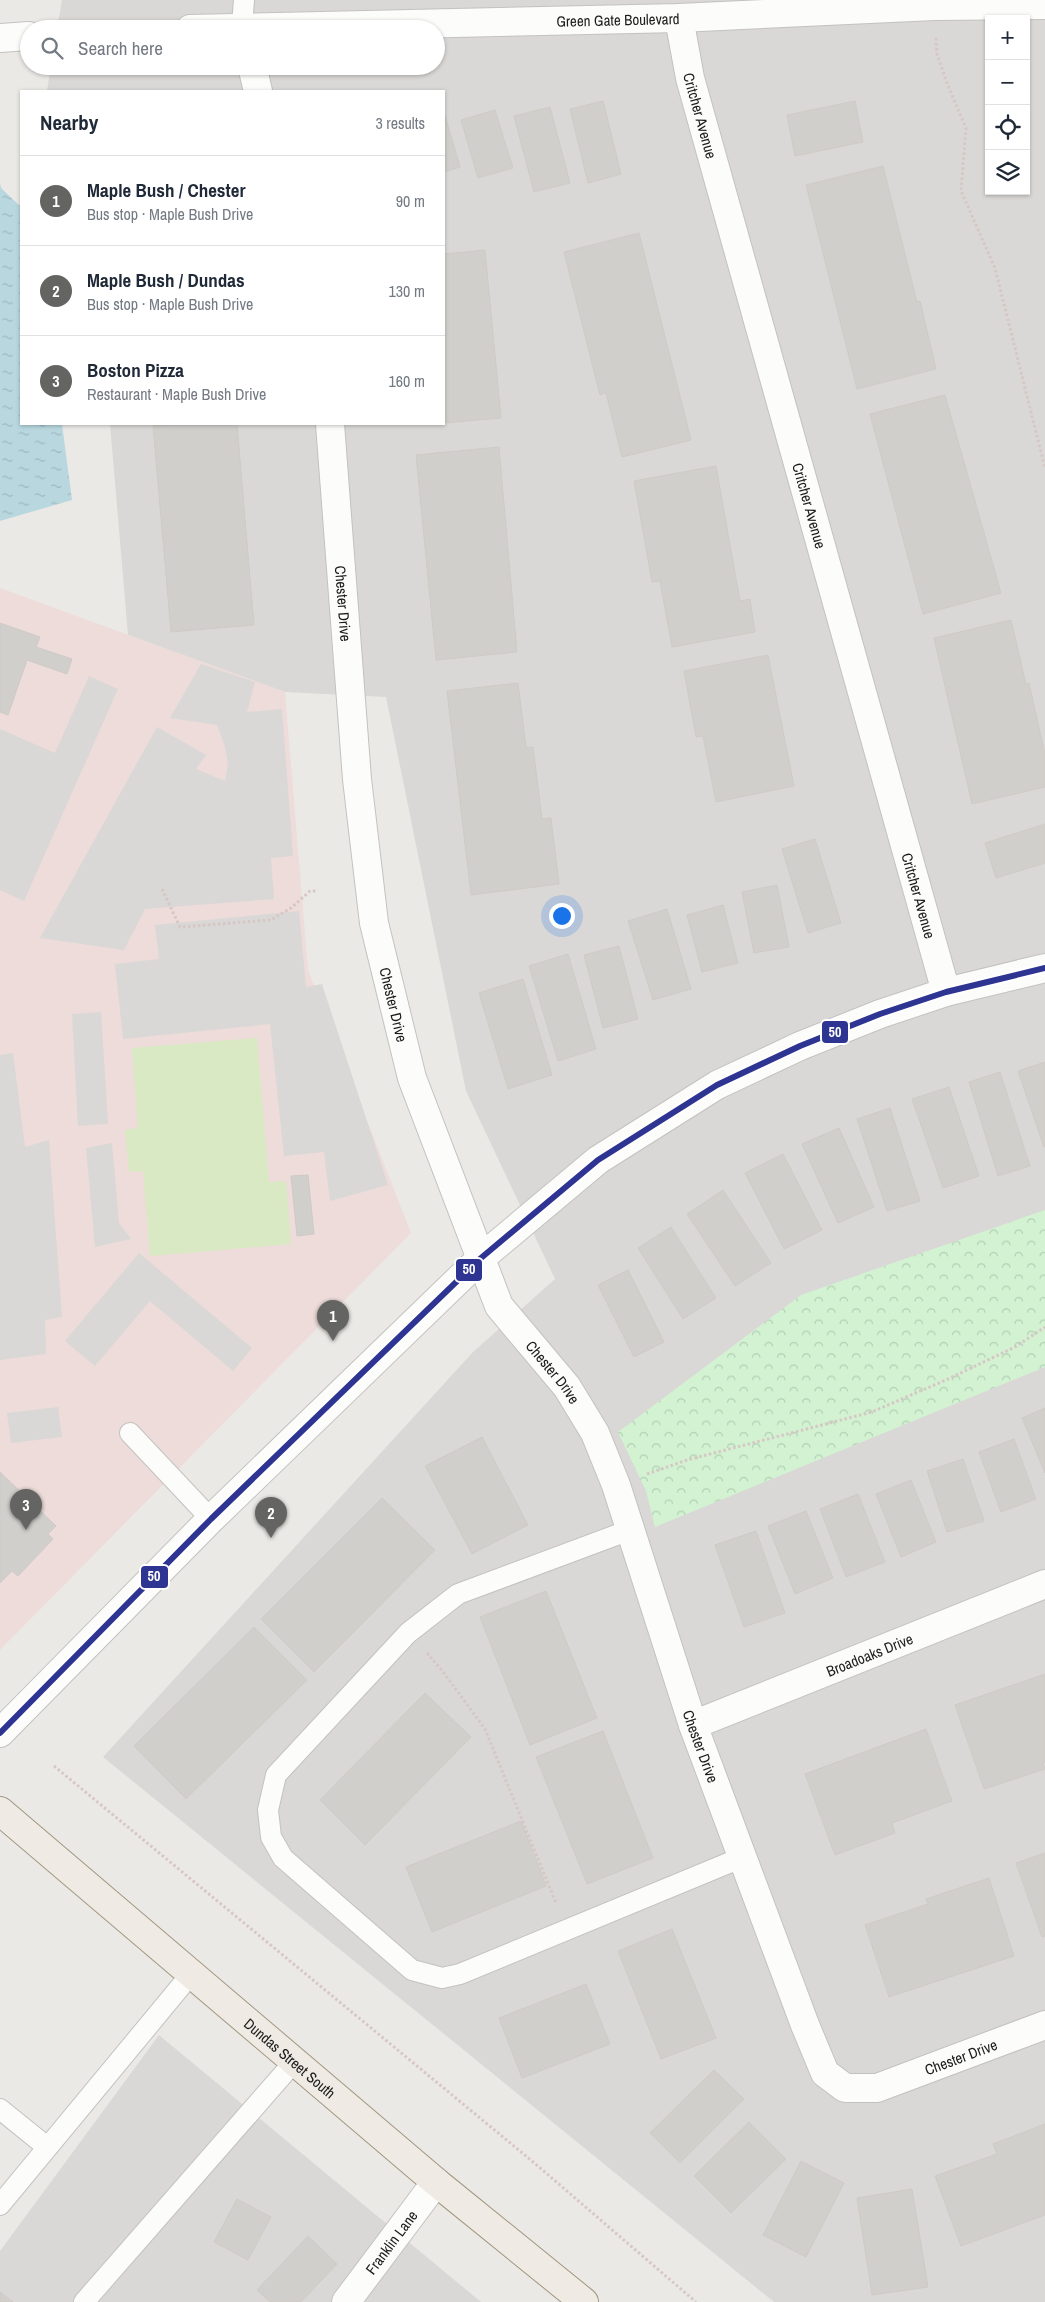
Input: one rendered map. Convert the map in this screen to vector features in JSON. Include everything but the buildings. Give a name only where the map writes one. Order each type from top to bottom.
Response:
[{"type":"main road","name":"Dundas Street South","points":[[0,1811],[436,2182],[584,2302]]},
{"type":"street","name":"Green Gate Boulevard","points":[[243,18],[678,9],[1045,5]]},
{"type":"street","name":"Critcher Avenue","points":[[678,9],[693,88],[946,992]]},
{"type":"street","points":[[0,38],[20,37]]},
{"type":"street","points":[[254,75],[258,90]]},
{"type":"street","name":"Chester Drive","points":[[330,425],[356,770],[374,923],[412,1078],[499,1306],[567,1387],[595,1433],[616,1485],[693,1725],[805,2026],[825,2073],[845,2088],[877,2088],[1045,2024]]},
{"type":"street","points":[[0,1733],[212,1519],[481,1258],[598,1160],[717,1085],[809,1042],[880,1014],[946,992],[1045,968]]},
{"type":"street","name":"Broadoaks Drive","points":[[693,1725],[1045,1584]]},
{"type":"street","name":"Franklin Lane","points":[[346,2302],[436,2182]]},
{"type":"lane","points":[[130,1433],[212,1519]]},
{"type":"lane","points":[[630,1530],[458,1594],[408,1633],[276,1775],[268,1810],[271,1837],[283,1858],[412,1970],[442,1978],[460,1974],[743,1857]]},
{"type":"lane","points":[[0,2205],[191,1974]]},
{"type":"lane","points":[[84,2302],[294,2062]]},
{"type":"lane","points":[[0,2109],[47,2147]]},
{"type":"path","points":[[935,30],[938,54],[966,128],[961,191],[995,268],[1045,468]]},
{"type":"path","points":[[162,890],[180,927],[271,920],[291,908],[310,891],[317,891]]},
{"type":"path","points":[[616,1485],[687,1460],[872,1412],[1015,1347],[1045,1327]]},
{"type":"path","points":[[408,1633],[444,1673],[484,1729],[567,1929]]},
{"type":"path","points":[[54,1766],[532,2161],[696,2302]]},
{"type":"shaded area","points":[[62,0],[1045,0],[1045,2302],[774,2302],[103,1757],[473,1352],[555,1279],[466,1091],[386,697],[285,692],[128,635],[110,425],[445,425],[445,90],[47,90],[50,75],[445,75],[445,20],[59,20]]},
{"type":"shaded area","points":[[0,588],[285,692],[308,970],[411,1233],[0,1650]]},
{"type":"shaded area","points":[[201,664],[255,682],[247,712],[282,709],[293,856],[271,858],[274,899],[145,909],[124,950],[40,938],[157,727],[206,755],[196,769],[225,781],[228,764],[225,747],[217,725],[170,718]]},
{"type":"shaded area","points":[[89,676],[118,689],[24,901],[0,890],[0,729],[55,753]]},
{"type":"shaded area","points":[[299,911],[306,987],[322,984],[388,1185],[330,1201],[324,1152],[284,1156],[270,1024],[123,1039],[115,964],[159,959],[155,925]]},
{"type":"shaded area","points":[[101,1012],[108,1124],[78,1126],[72,1014]]},
{"type":"shaded area","points":[[13,1053],[25,1147],[49,1140],[62,1317],[45,1320],[46,1354],[0,1360],[0,1055]]},
{"type":"shaded area","points":[[112,1143],[119,1223],[131,1239],[95,1247],[86,1148]]},
{"type":"shaded area","points":[[139,1253],[252,1348],[233,1371],[150,1301],[95,1366],[65,1341]]},
{"type":"shaded area","points":[[58,1407],[62,1437],[11,1443],[7,1413]]},
{"type":"shaded area","points":[[159,2035],[481,2302],[0,2302],[0,2251]]},
{"type":"shaded area","points":[[176,2080],[263,2147],[143,2302],[32,2302],[15,2288]]},
{"type":"green space","points":[[257,1038],[269,1182],[286,1181],[291,1244],[150,1256],[143,1171],[129,1172],[125,1130],[138,1128],[132,1048]]},
{"type":"green space","points":[[1045,1210],[1045,1367],[655,1527],[646,1491],[618,1432],[801,1295]]},
{"type":"water","points":[[0,183],[1,188],[20,206],[20,425],[62,425],[72,500],[0,521]]},
{"type":"transit line","name":"50","points":[[0,1733],[211,1519],[481,1258],[598,1160],[717,1085],[800,1046],[880,1014],[946,992],[1045,968]]},
{"type":"place","name":"Maple Bush / Chester","points":[[333,1341]]},
{"type":"place","name":"Boston Pizza","points":[[26,1530]]},
{"type":"place","name":"Maple Bush / Dundas","points":[[271,1538]]}]
